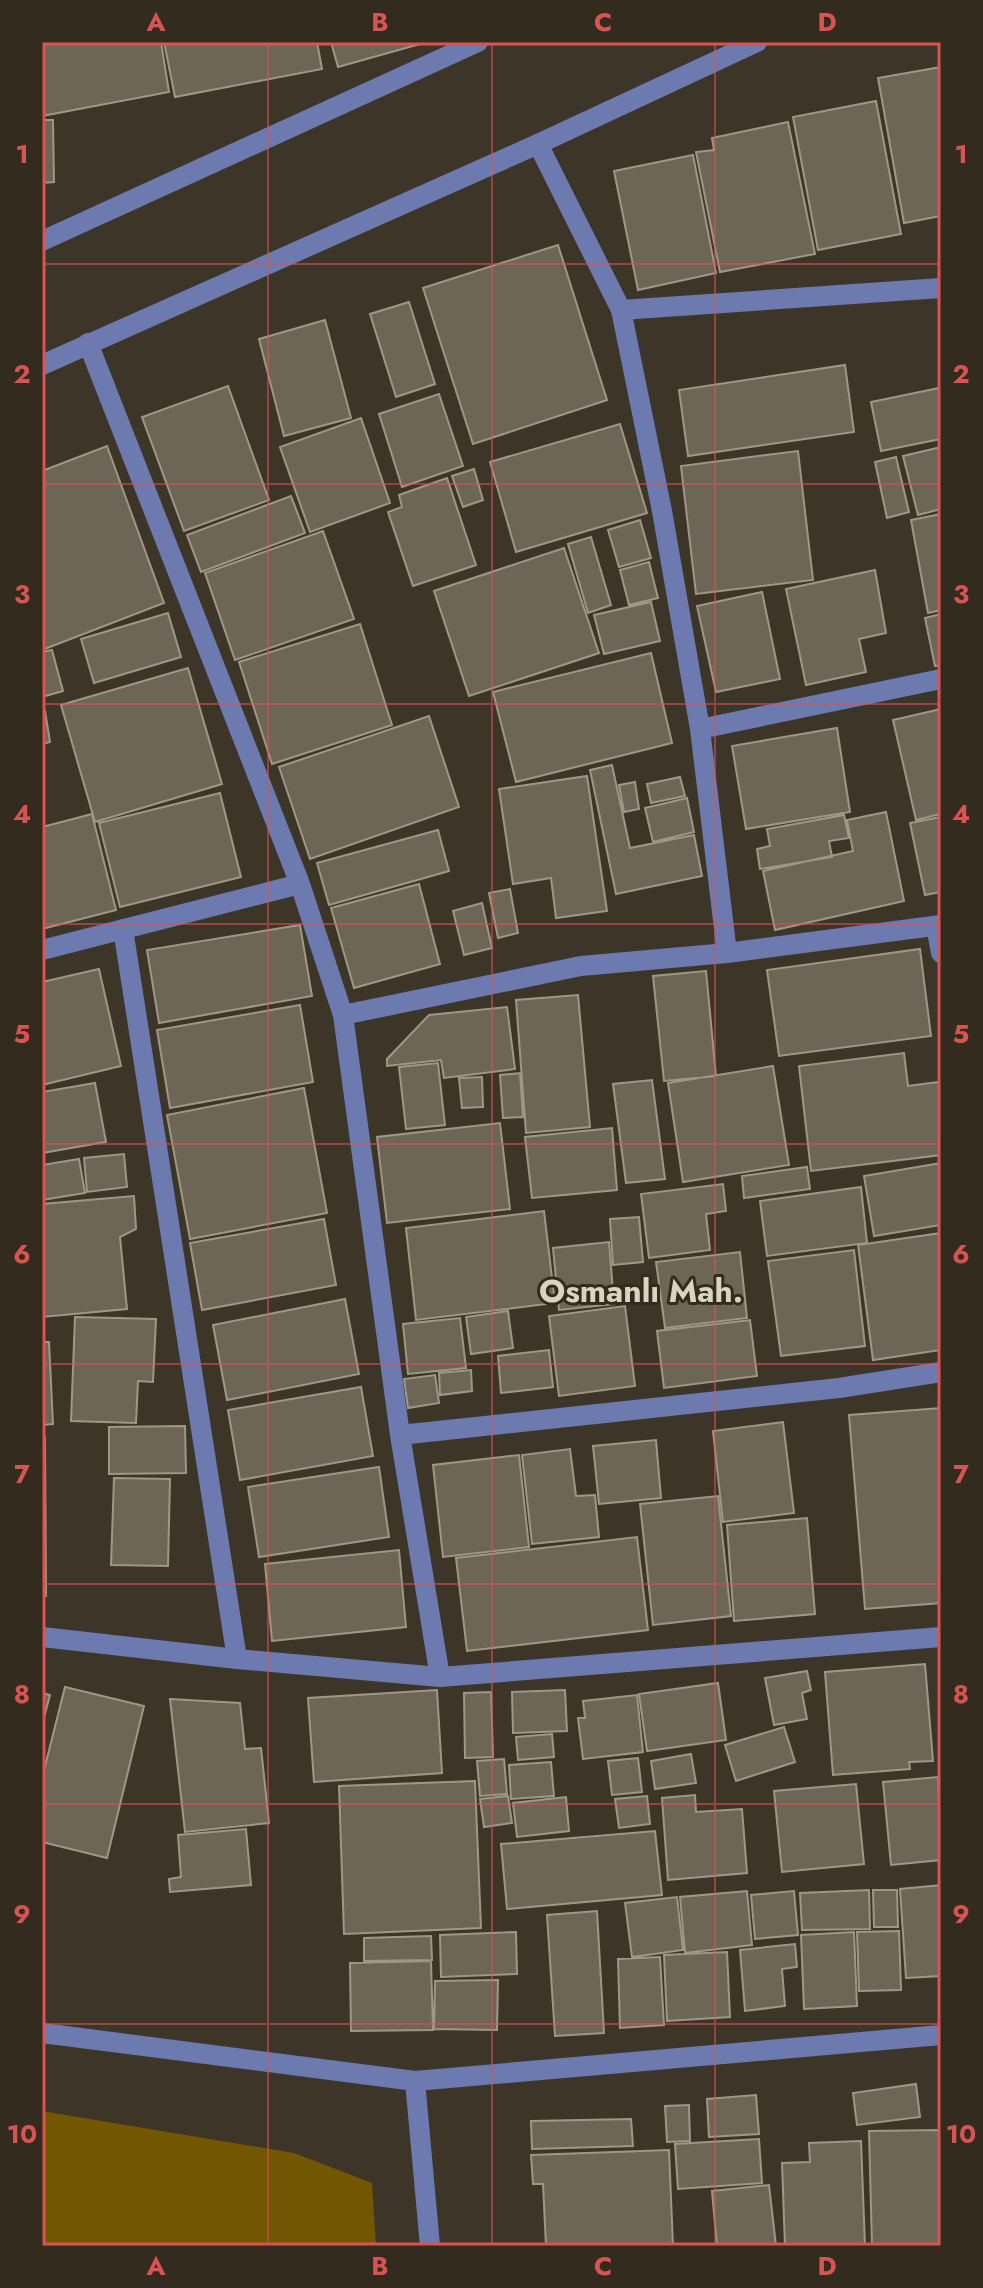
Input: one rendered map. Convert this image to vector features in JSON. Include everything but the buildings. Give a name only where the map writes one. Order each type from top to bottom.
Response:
[{"type":"street","points":[[42,241],[478,42]]},
{"type":"street","points":[[42,365],[538,144],[757,42]]},
{"type":"street","points":[[538,144],[621,310],[662,511],[700,729],[727,953]]},
{"type":"street","points":[[621,310],[941,288]]},
{"type":"street","points":[[88,343],[300,884],[343,1015],[400,1435],[440,1677]]},
{"type":"street","points":[[700,729],[941,679]]},
{"type":"street","points":[[42,950],[300,884]]},
{"type":"street","points":[[343,1015],[581,966],[727,953],[938,926],[941,953]]},
{"type":"street","points":[[123,929],[237,1659]]},
{"type":"street","points":[[400,1435],[839,1388],[941,1372]]},
{"type":"street","points":[[42,1637],[440,1677],[941,1637]]},
{"type":"street","points":[[42,2033],[415,2081],[941,2035]]},
{"type":"street","points":[[415,2081],[430,2246]]},
{"type":"shaded area","points":[[42,2111],[294,2153],[372,2183],[376,2246],[42,2246]]},
{"type":"district","name":"Osmanlı Mah.","points":[[641,1291]]}]
